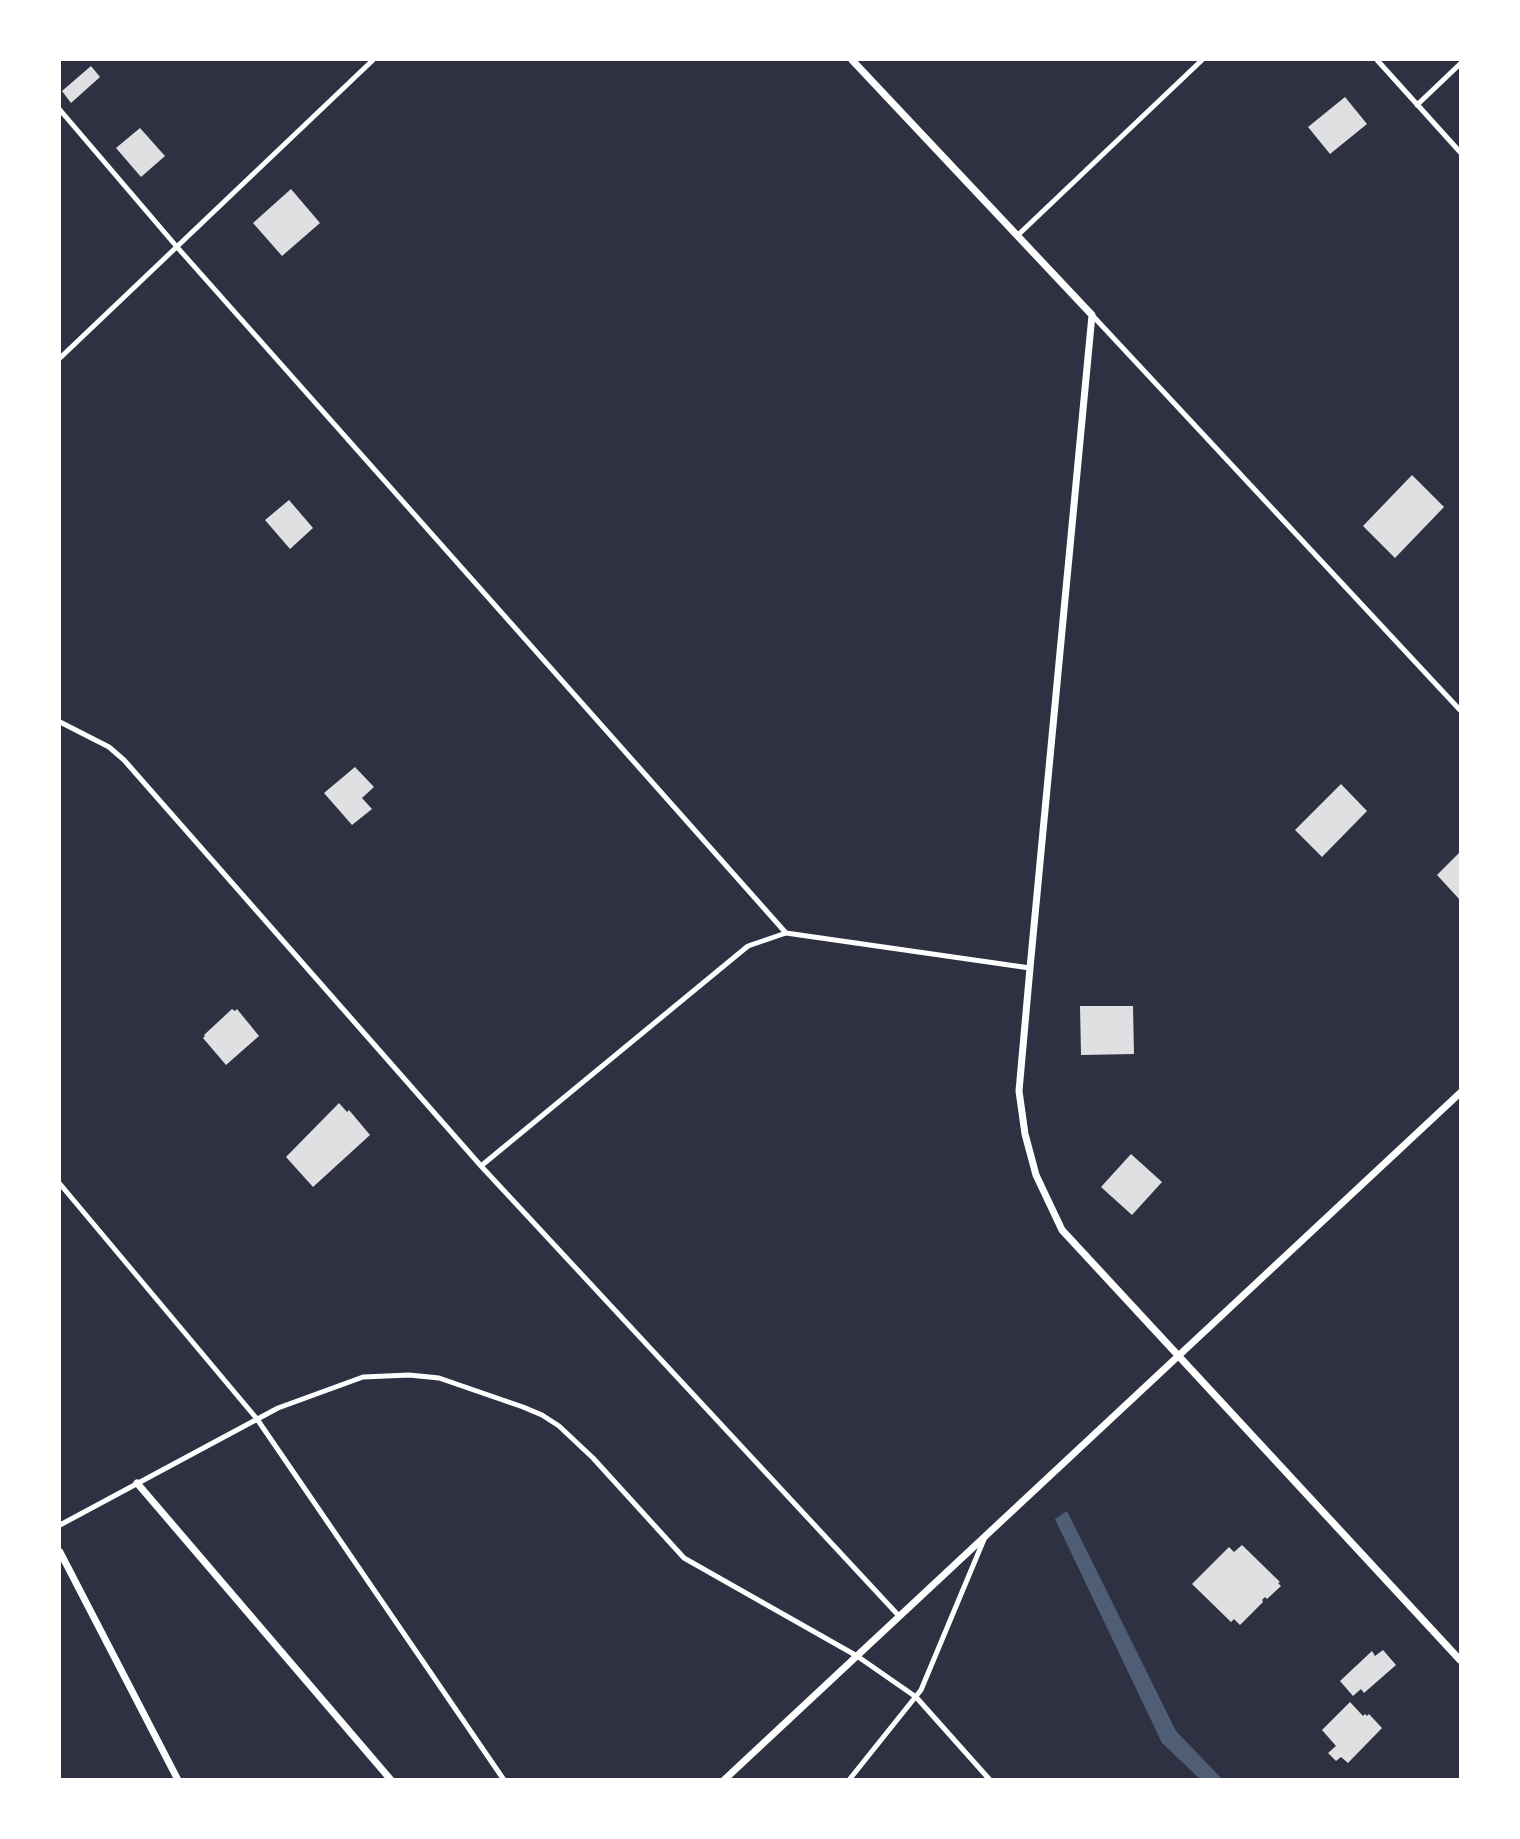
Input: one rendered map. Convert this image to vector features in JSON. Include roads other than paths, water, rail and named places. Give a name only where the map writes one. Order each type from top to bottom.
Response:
[{"type":"street","points":[[852,60],[1092,314],[1019,1091],[1025,1134],[1036,1175],[1062,1230],[1461,1660]]},
{"type":"street","points":[[724,1780],[1461,1093]]},
{"type":"street","points":[[138,1483],[391,1780]]},
{"type":"street","points":[[60,1552],[178,1780]]},
{"type":"lane","points":[[60,358],[373,60]]},
{"type":"lane","points":[[1018,235],[1202,60]]},
{"type":"lane","points":[[1377,60],[1461,152]]},
{"type":"lane","points":[[1418,105],[1461,64]]},
{"type":"lane","points":[[60,110],[177,247],[786,933]]},
{"type":"lane","points":[[1092,314],[1461,710]]},
{"type":"lane","points":[[60,722],[109,747],[124,761],[481,1166],[898,1616]]},
{"type":"lane","points":[[481,1166],[748,946],[786,933],[1030,968]]},
{"type":"lane","points":[[60,1184],[257,1419],[504,1780]]},
{"type":"lane","points":[[60,1525],[278,1408],[363,1377],[409,1375],[439,1378],[523,1407],[559,1426],[578,1442],[684,1558],[857,1656],[916,1697],[989,1780]]},
{"type":"lane","points":[[849,1780],[916,1697],[986,1534]]},
{"type":"water","points":[[1067,1511],[1176,1731],[1222,1779],[1200,1779],[1162,1743],[1055,1519]]}]
